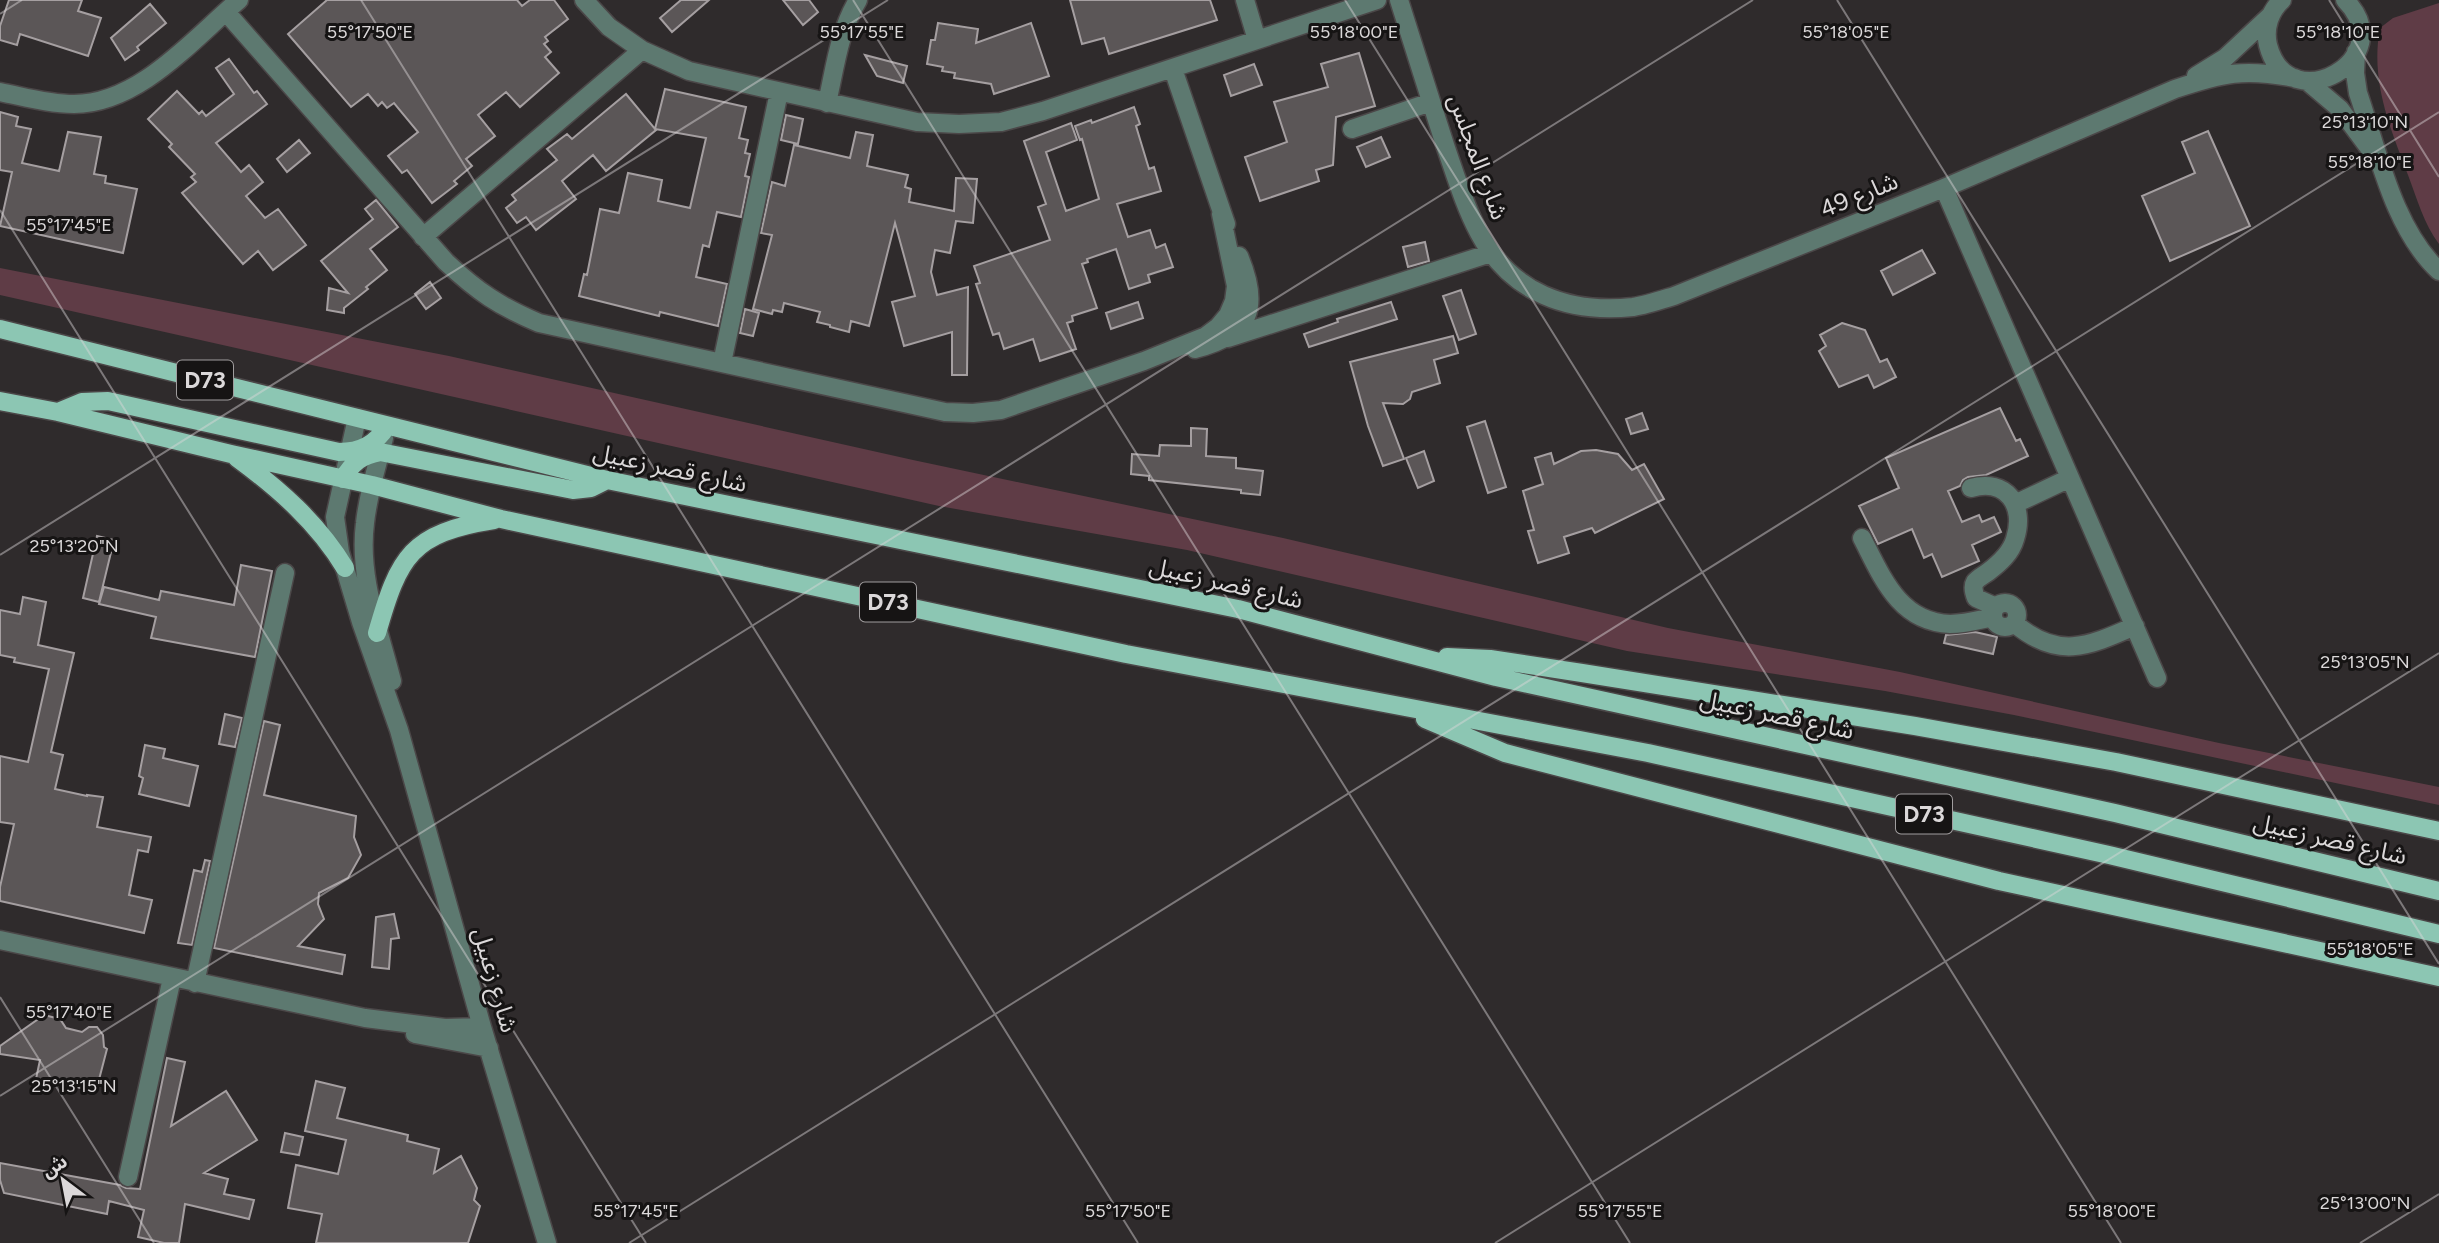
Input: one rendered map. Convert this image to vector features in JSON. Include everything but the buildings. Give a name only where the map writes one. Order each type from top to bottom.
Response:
[{"type":"main road","points":[[0,321],[22,334]]},
{"type":"main road","name":"شارع قصر زعبيل","points":[[0,329],[607,481],[1238,609],[1496,677],[2115,813],[2439,891]]},
{"type":"main road","name":"D73","points":[[0,401],[372,485],[500,519],[1126,654],[1648,753],[2095,852],[2439,934]]},
{"type":"main road","points":[[58,412],[82,402],[108,401],[340,452],[359,450],[376,441],[387,426]]},
{"type":"main road","points":[[343,479],[354,463],[380,452],[573,491],[591,488],[607,481]]},
{"type":"main road","points":[[231,454],[284,495],[334,550],[345,568]]},
{"type":"main road","points":[[377,633],[394,578],[409,556],[421,545],[450,528],[500,519]]},
{"type":"main road","points":[[1429,658],[1490,659],[1915,726],[2116,762],[2439,831]]},
{"type":"main road","points":[[1406,709],[1505,753],[1999,881],[2439,977]]},
{"type":"street","points":[[584,0],[609,26],[642,50],[689,71],[917,122],[959,124],[1001,122],[1043,111],[1377,0]]},
{"type":"street","points":[[827,103],[840,43],[849,15],[858,0]]},
{"type":"street","points":[[1245,0],[1257,40]]},
{"type":"street","name":"شارع المجلس","points":[[1399,0],[1461,191],[1479,233],[1491,253],[1509,272],[1553,301]]},
{"type":"street","points":[[2345,0],[2357,17],[2360,28],[2356,52],[2358,93],[2384,170],[2413,240],[2439,271]]},
{"type":"street","points":[[2276,5],[2267,40],[2276,62],[2325,94],[2347,118],[2384,170]]},
{"type":"street","name":"شارع 49","points":[[2175,89],[2225,58],[2276,5]]},
{"type":"street","points":[[0,92],[51,103],[78,104],[104,100],[128,90],[150,76],[233,6],[424,237],[474,288],[505,308],[539,323],[945,412],[973,414],[1001,410],[1144,361],[1206,336],[1228,315],[1236,286],[1222,214]]},
{"type":"street","points":[[424,237],[642,50]]},
{"type":"street","points":[[2301,79],[2319,81],[2342,72],[2356,52]]},
{"type":"street","points":[[1172,69],[1250,286],[1251,301],[1246,316],[1238,329],[1226,339]]},
{"type":"street","name":"شارع 49","points":[[1553,301],[1594,308],[1634,307],[1674,296],[1944,188],[2175,89],[2233,72],[2264,72],[2301,79]]},
{"type":"street","points":[[722,363],[779,92]]},
{"type":"street","points":[[1352,129],[1431,102]]},
{"type":"street","points":[[1944,188],[2157,678]]},
{"type":"street","points":[[1144,361],[1211,345],[1491,253]]},
{"type":"street","points":[[343,479],[357,418]]},
{"type":"street","name":"شارع زعبيل","points":[[387,426],[365,524],[367,579],[377,633],[392,681],[399,730]]},
{"type":"street","points":[[2015,504],[2070,478]]},
{"type":"street","name":"شارع زعبيل","points":[[343,479],[335,517],[345,568],[368,644],[399,730],[482,1027],[547,1243]]},
{"type":"street","points":[[1970,488],[1992,485],[2003,489],[2015,504],[2018,529],[2015,541],[2001,562],[1975,582],[1973,590],[1976,598],[1994,612],[1999,626],[2004,627],[2014,622],[2042,642],[2075,647],[2091,645],[2135,626]]},
{"type":"street","points":[[1862,538],[1886,586],[1898,603],[1914,615],[1932,622],[1952,624],[1994,612]]},
{"type":"street","points":[[195,983],[285,573]]},
{"type":"street","points":[[0,940],[365,1018],[445,1028],[482,1027]]},
{"type":"street","points":[[128,1177],[172,978]]},
{"type":"street","points":[[365,1018],[386,1027],[422,1036],[489,1048]]},
{"type":"shaded area","points":[[2439,3],[2439,244],[2421,211],[2389,121],[2380,85],[2378,48],[2380,28],[2393,18]]},
{"type":"shaded area","points":[[0,268],[449,356],[913,460],[1283,538],[1668,628],[1900,672],[2219,743],[2439,787],[2439,805],[2014,715],[1885,691],[1627,651],[1187,550],[939,506],[0,295]]}]
